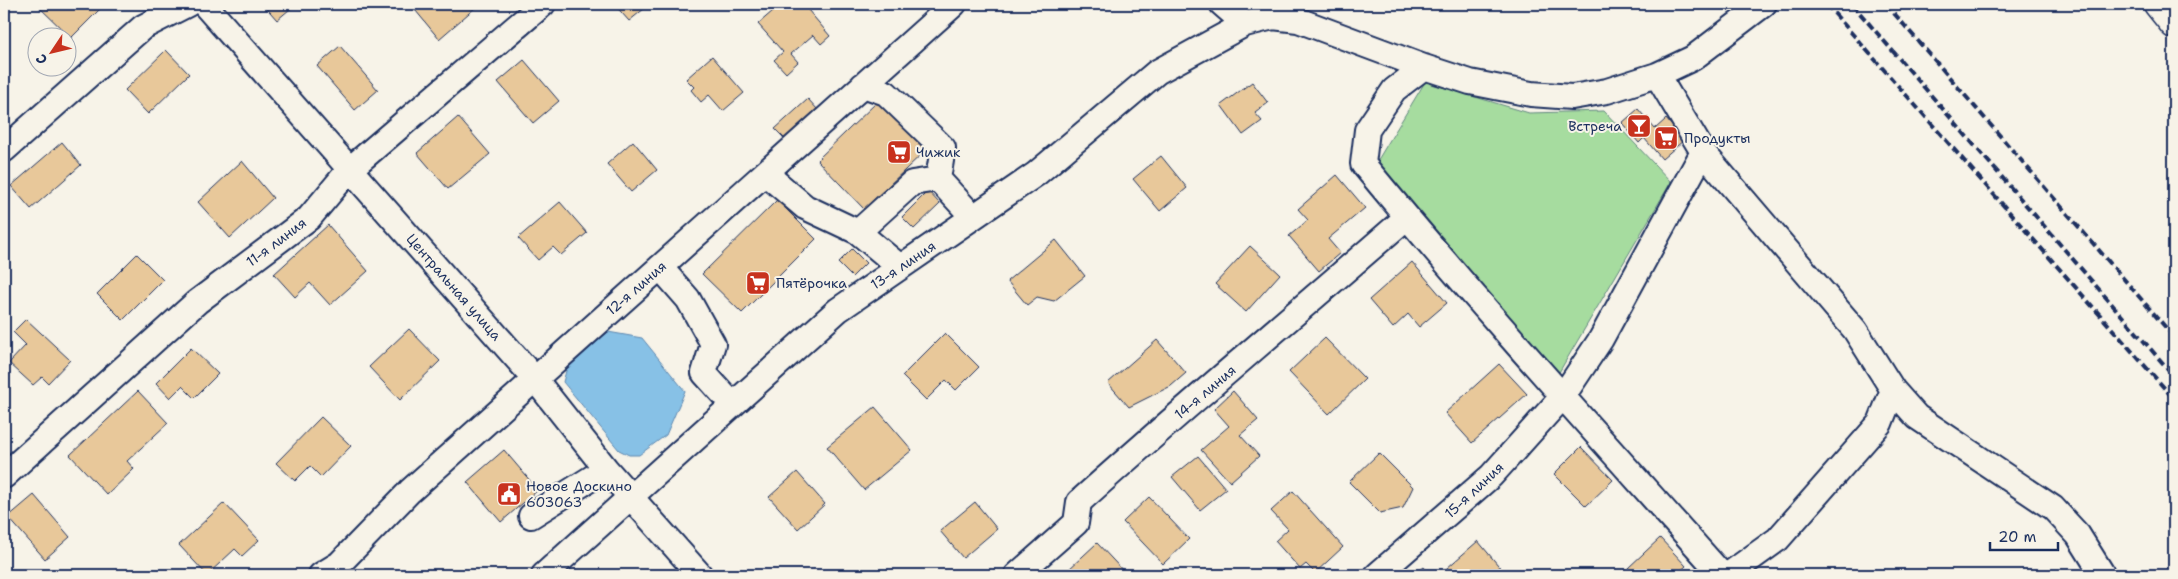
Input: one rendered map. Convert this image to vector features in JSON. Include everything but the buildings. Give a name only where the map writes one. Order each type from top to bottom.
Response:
[{"type":"main road","points":[[2158,4],[2174,24]]},
{"type":"street","points":[[4,150],[143,28],[188,4]]},
{"type":"street","name":"Центральная улица","points":[[204,4],[534,378],[606,469],[700,575]]},
{"type":"street","name":"11-я линия","points":[[4,476],[197,302],[309,218],[350,168],[543,4]]},
{"type":"street","name":"12-я линия","points":[[321,575],[339,564],[410,491],[534,378],[954,4]]},
{"type":"street","points":[[1222,4],[1244,24]]},
{"type":"street","name":"13-я линия","points":[[544,575],[838,310],[1036,174],[1157,72],[1244,24],[1273,17],[1298,20],[1470,82],[1522,92],[1572,97],[1607,91],[1657,75],[1693,58],[1764,4]]},
{"type":"street","points":[[1424,67],[1394,90],[1367,130],[1363,164],[1563,396],[1722,575]]},
{"type":"street","points":[[1657,75],[1703,152],[1855,330],[1893,390],[1917,417],[2053,508],[2078,535],[2103,575]]},
{"type":"street","points":[[863,85],[886,93],[942,148],[938,179],[973,217]]},
{"type":"street","name":"15-я линия","points":[[1377,575],[1491,476],[1563,396],[1601,340],[1703,152]]},
{"type":"street","points":[[765,172],[805,207],[858,232],[900,267]]},
{"type":"street","points":[[858,232],[912,183],[938,179]]},
{"type":"street","name":"14-я линия","points":[[1017,575],[1076,522],[1079,502],[1160,429],[1199,398],[1407,217]]},
{"type":"street","points":[[660,267],[688,299],[713,344],[704,373],[732,404]]},
{"type":"street","points":[[1728,575],[1778,539],[1880,423],[1893,390]]},
{"type":"street","points":[[531,516],[606,469]]},
{"type":"green space","points":[[1425,82],[1529,113],[1604,111],[1671,182],[1558,374],[1376,163]]},
{"type":"water","points":[[608,332],[642,338],[685,391],[666,435],[639,455],[629,455],[619,450],[563,382],[569,360]]},
{"type":"railway","points":[[1826,4],[2174,399]]},
{"type":"railway","points":[[1852,4],[2174,376]]},
{"type":"railway","points":[[1886,4],[2174,337]]},
{"type":"place","name":"Встреча","points":[[1639,126]]},
{"type":"place","name":"Продукты","points":[[1666,138]]},
{"type":"place","name":"Чижик","points":[[899,152]]},
{"type":"place","name":"Пятёрочка","points":[[758,283]]},
{"type":"place","name":"Новое Доскино 603063","points":[[509,494]]}]
